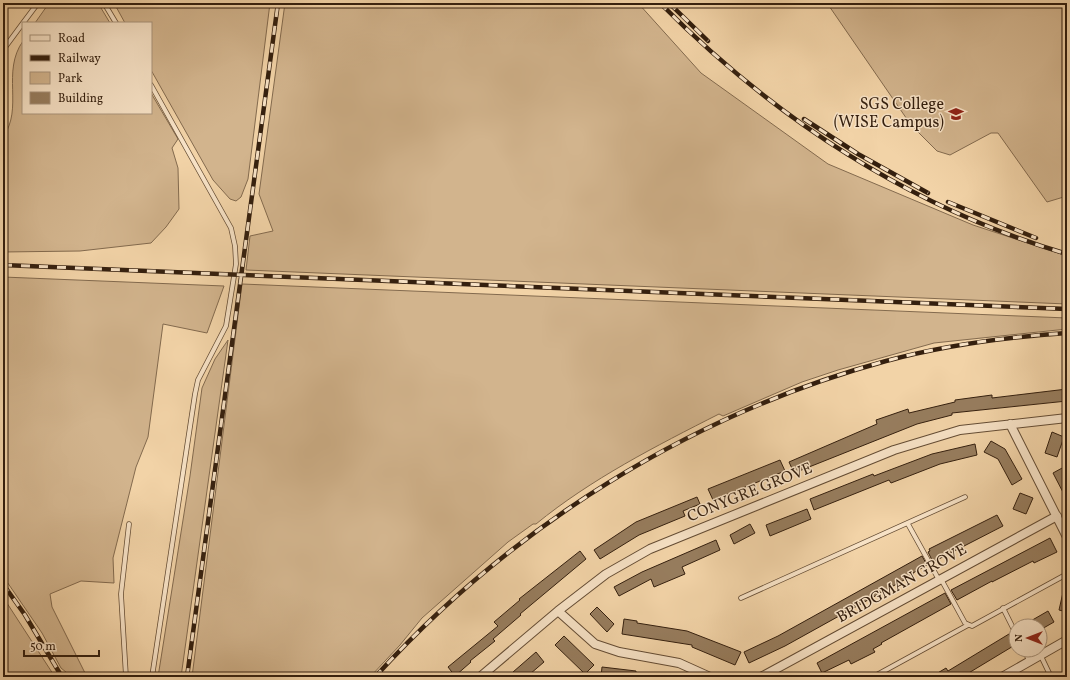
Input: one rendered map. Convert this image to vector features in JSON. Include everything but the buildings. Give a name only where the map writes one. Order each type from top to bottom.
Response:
[{"type":"street","name":"CONYGRE GROVE","points":[[480,677],[558,611],[606,574],[650,549],[894,450],[960,430],[1067,418]]},
{"type":"street","points":[[1010,424],[1067,538]]},
{"type":"street","name":"BRIDGMAN GROVE","points":[[761,677],[1056,516]]},
{"type":"street","points":[[558,611],[595,644],[619,652],[679,663],[710,677]]},
{"type":"street","points":[[1048,650],[1067,640]]},
{"type":"street","points":[[1002,677],[1033,658]]},
{"type":"lane","points":[[24,22],[38,3]]},
{"type":"lane","points":[[104,3],[115,22]]},
{"type":"lane","points":[[3,50],[22,24]]},
{"type":"lane","points":[[152,87],[231,228],[235,246],[236,264],[226,326],[198,380],[195,394],[152,677]]},
{"type":"lane","points":[[741,598],[965,497]]},
{"type":"lane","points":[[126,677],[121,594],[129,524]]},
{"type":"lane","points":[[908,524],[965,623],[968,625]]},
{"type":"lane","points":[[873,677],[968,625],[977,624],[1003,608],[1067,574]]},
{"type":"lane","points":[[1003,608],[1008,618]]},
{"type":"lane","points":[[1042,658],[1051,677]]},
{"type":"green space","points":[[49,3],[98,3],[109,22],[36,22]]},
{"type":"green space","points":[[114,3],[270,3],[248,179],[241,197],[236,201],[230,199],[213,180],[152,72],[152,22],[124,22]]},
{"type":"green space","points":[[285,3],[638,3],[701,73],[828,164],[973,225],[1067,256],[1067,304],[246,270],[250,236],[273,231],[259,194]]},
{"type":"green space","name":"SGS College (WISE Campus)","points":[[827,3],[1067,3],[1067,196],[1047,202],[998,133],[991,133],[950,155],[937,151],[911,125]]},
{"type":"green space","points":[[22,43],[22,114],[152,114],[152,95],[178,139],[172,148],[178,168],[179,209],[166,227],[151,243],[80,251],[3,252],[3,137],[9,126],[12,114],[13,77],[17,53]]},
{"type":"green space","points":[[3,277],[224,286],[207,333],[163,324],[148,437],[136,467],[113,558],[114,583],[81,581],[50,594],[52,607],[87,677],[72,677],[61,668],[42,633],[3,576]]},
{"type":"green space","points":[[242,284],[1067,318],[1067,329],[934,343],[838,370],[802,382],[723,416],[719,414],[624,464],[579,492],[536,524],[533,524],[508,542],[422,618],[400,645],[370,677],[192,677]]},
{"type":"green space","points":[[228,340],[181,677],[158,677],[190,476],[202,388],[215,359]]},
{"type":"green space","points":[[3,597],[55,677],[27,677],[24,674],[14,677],[3,677]]},
{"type":"railway","points":[[187,677],[278,3]]},
{"type":"railway","points":[[660,3],[704,45],[750,84],[798,121],[848,154],[900,185],[954,212],[1009,235],[1067,254]]},
{"type":"railway","points":[[669,3],[708,41]]},
{"type":"railway","points":[[804,119],[858,154],[928,193]]},
{"type":"railway","points":[[948,202],[1036,238]]},
{"type":"railway","points":[[3,265],[1067,309]]},
{"type":"railway","points":[[375,677],[428,623],[485,572],[545,525],[608,483],[674,445],[743,412],[814,384],[886,361],[931,350],[976,342],[1067,333]]},
{"type":"railway","points":[[3,584],[25,615],[62,677]]},
{"type":"place","name":"SGS College (WISE Campus)","points":[[956,114]]}]
